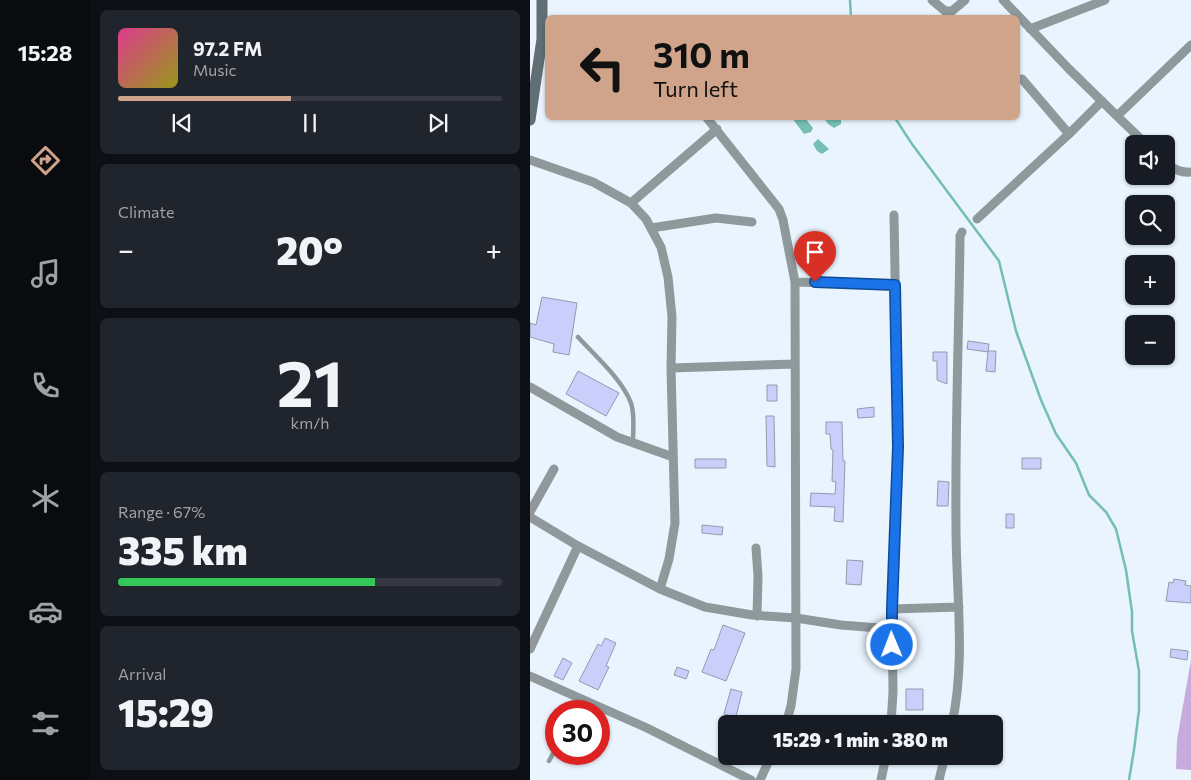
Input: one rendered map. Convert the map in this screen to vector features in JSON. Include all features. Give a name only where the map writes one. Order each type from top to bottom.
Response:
[{"type":"street","points":[[530,120],[545,40],[542,0]]},
{"type":"street","points":[[932,0],[945,11],[952,11],[965,0]]},
{"type":"street","points":[[1003,0],[1017,15]]},
{"type":"street","points":[[1030,29],[1106,0]]},
{"type":"street","points":[[1020,18],[1137,135]]},
{"type":"street","points":[[1117,116],[1191,45]]},
{"type":"street","points":[[1022,79],[1069,134]]},
{"type":"street","points":[[977,219],[1102,101]]},
{"type":"street","points":[[710,120],[779,209],[796,282],[794,529],[796,669],[788,715]]},
{"type":"street","points":[[631,203],[717,129]]},
{"type":"street","points":[[530,160],[593,182],[631,203],[646,219],[661,246],[668,276],[672,317],[670,368],[675,523],[660,589]]},
{"type":"street","points":[[1175,169],[1183,172],[1191,172]]},
{"type":"street","points":[[892,715],[892,609],[898,447],[894,215]]},
{"type":"street","points":[[651,228],[716,218],[752,222]]},
{"type":"street","points":[[954,715],[957,702],[959,607],[956,556],[955,435],[960,236],[962,232]]},
{"type":"street","points":[[796,282],[895,285]]},
{"type":"street","points":[[670,368],[795,364]]},
{"type":"street","points":[[530,387],[617,437],[673,457]]},
{"type":"street","points":[[530,512],[554,469]]},
{"type":"street","points":[[530,517],[578,546],[660,589],[705,607],[757,616],[796,618],[840,625],[892,629]]},
{"type":"street","points":[[530,649],[578,546]]},
{"type":"street","points":[[756,548],[758,576],[757,616]]},
{"type":"street","points":[[892,609],[959,607]]},
{"type":"street","points":[[530,676],[647,728],[751,780]]},
{"type":"street","points":[[760,780],[767,765]]},
{"type":"street","points":[[880,780],[884,765]]},
{"type":"street","points":[[939,780],[943,765]]},
{"type":"lane","points":[[578,336],[620,384],[631,403],[634,417],[633,442]]},
{"type":"shaded area","points":[[794,120],[807,120],[813,128],[811,132],[804,134]]},
{"type":"shaded area","points":[[825,120],[841,120],[841,124],[834,128]]},
{"type":"shaded area","points":[[818,139],[829,149],[822,154],[817,151],[813,144]]},
{"type":"shaded area","points":[[1191,660],[1191,770],[1176,769],[1177,740]]},
{"type":"building","points":[[542,297],[577,303],[569,355],[553,352],[554,344],[530,337],[530,323],[536,325]]},
{"type":"building","points":[[968,341],[989,344],[988,352],[967,349]]},
{"type":"building","points":[[988,351],[996,351],[995,372],[986,371]]},
{"type":"building","points":[[933,352],[947,352],[947,384],[937,380],[937,361],[933,361]]},
{"type":"building","points":[[578,371],[619,393],[606,416],[566,394]]},
{"type":"building","points":[[767,385],[777,385],[777,401],[767,401]]},
{"type":"building","points":[[874,407],[874,417],[858,418],[857,409]]},
{"type":"building","points":[[766,416],[774,416],[775,467],[767,466]]},
{"type":"building","points":[[826,422],[842,422],[843,461],[845,461],[843,522],[834,521],[835,507],[810,506],[811,493],[835,494],[836,482],[832,481],[833,450],[831,449],[830,434],[826,434]]},
{"type":"building","points":[[1022,458],[1041,458],[1041,469],[1022,469]]},
{"type":"building","points":[[695,459],[726,459],[726,468],[695,468]]},
{"type":"building","points":[[938,481],[949,482],[948,506],[937,506]]},
{"type":"building","points":[[1006,514],[1014,514],[1014,528],[1006,528]]},
{"type":"building","points":[[702,525],[723,527],[722,535],[702,533]]},
{"type":"building","points":[[847,560],[863,561],[861,585],[846,584]]},
{"type":"building","points":[[1174,579],[1186,581],[1185,585],[1191,586],[1191,603],[1166,601],[1169,582],[1173,583]]},
{"type":"building","points":[[723,625],[745,633],[726,681],[702,672],[711,649],[714,650]]},
{"type":"building","points":[[605,638],[616,643],[606,666],[609,667],[598,690],[579,681],[598,644],[601,646]]},
{"type":"building","points":[[1171,649],[1188,651],[1187,660],[1170,657]]},
{"type":"building","points":[[563,658],[572,663],[563,680],[554,676]]},
{"type":"building","points":[[677,667],[689,671],[686,679],[674,675]]},
{"type":"building","points":[[731,689],[742,692],[736,715],[724,714]]},
{"type":"building","points":[[906,689],[923,689],[923,710],[906,710]]},
{"type":"waterway","points":[[850,0],[851,15]]},
{"type":"waterway","points":[[896,120],[999,261],[1016,331],[1041,400],[1056,434],[1076,463],[1089,495],[1106,512],[1116,529],[1126,570],[1132,612],[1132,631],[1139,671],[1139,710],[1129,780]]},
{"type":"route","points":[[815,282],[895,285],[898,447],[892,645]]}]
